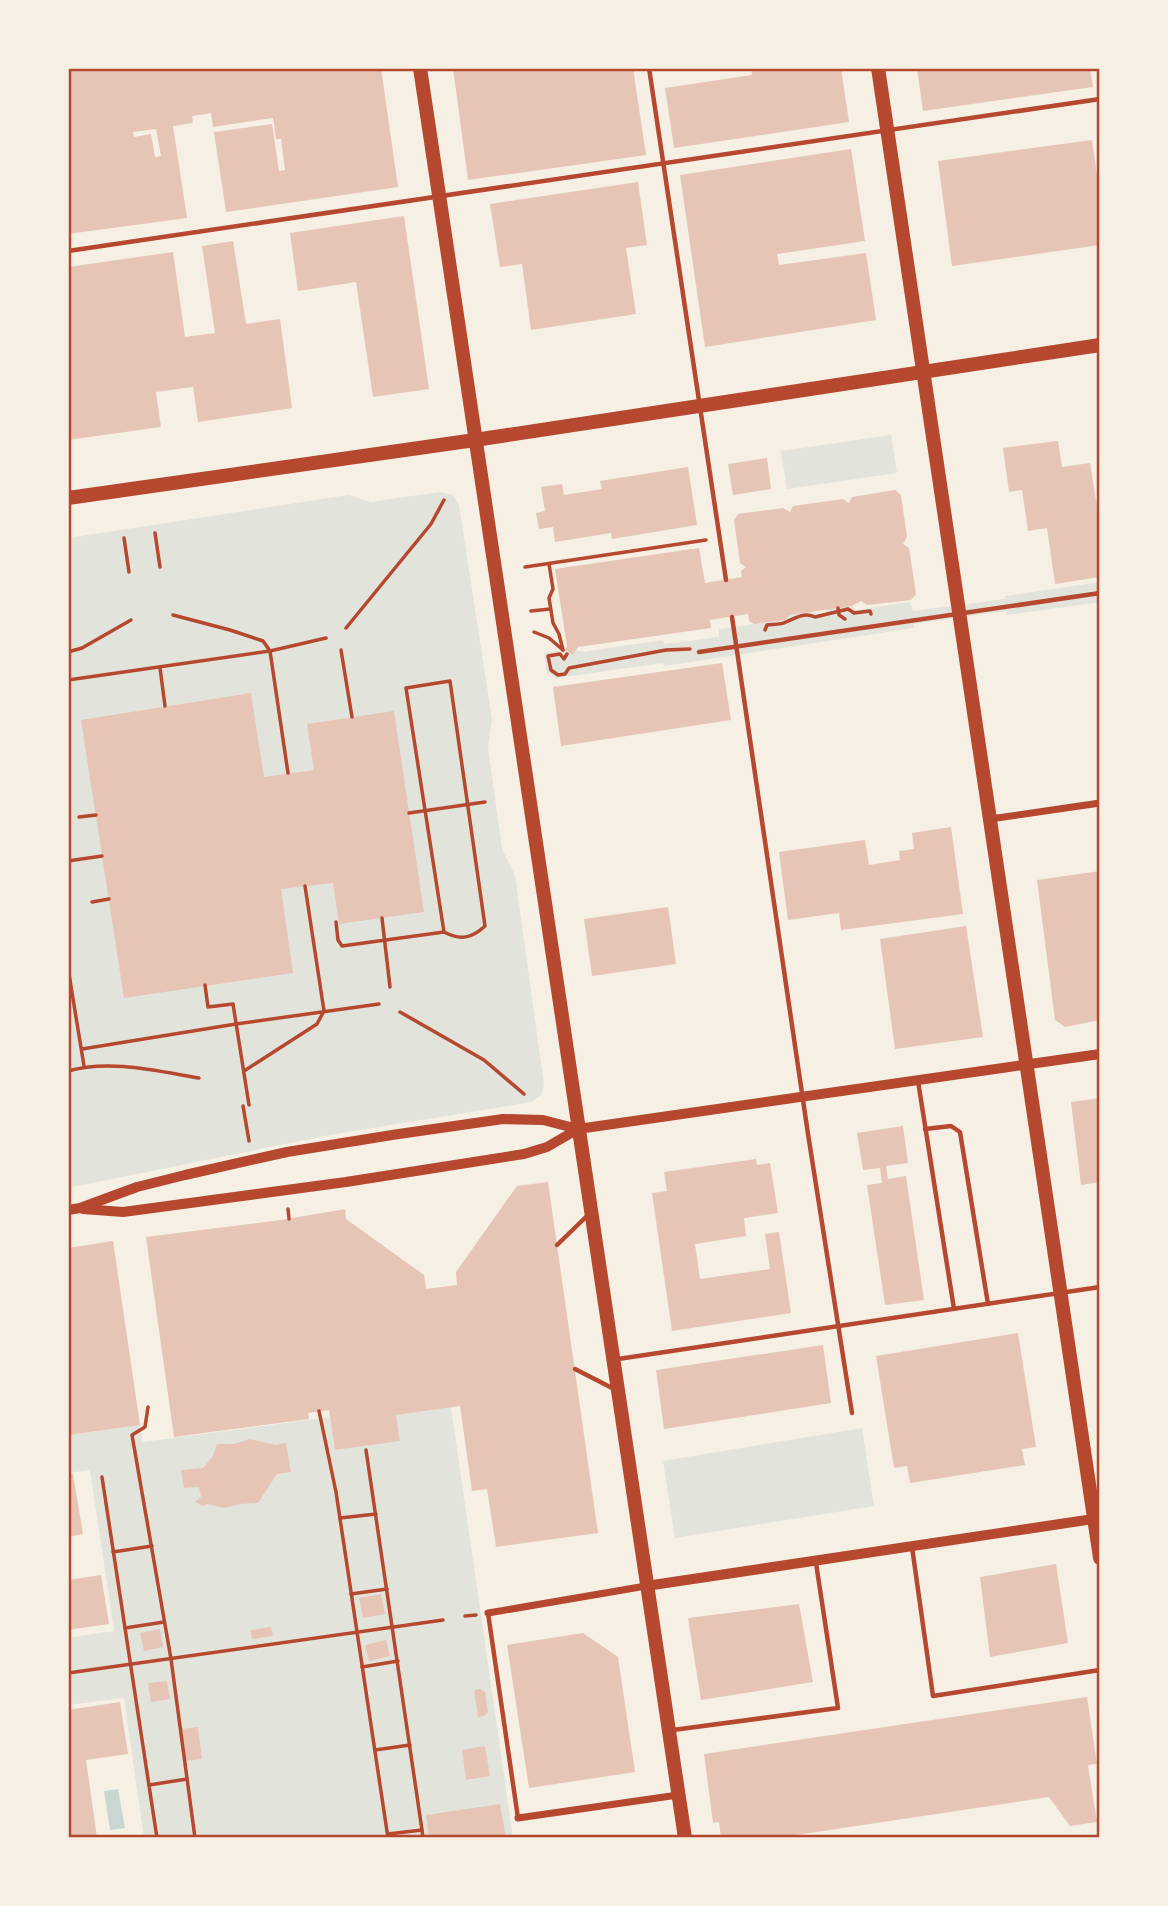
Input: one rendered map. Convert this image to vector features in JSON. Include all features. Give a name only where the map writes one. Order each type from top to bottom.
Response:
[{"type":"main road","points":[[420,68],[685,1838]]},
{"type":"main road","points":[[878,68],[1060,1293],[1097,1518],[1100,1558]]},
{"type":"main road","points":[[68,498],[475,440],[1100,345]]},
{"type":"street","points":[[990,819],[1100,803]]},
{"type":"street","points":[[74,1209],[123,1212],[485,1160],[547,1147],[578,1129],[1100,1054]]},
{"type":"street","points":[[74,1209],[137,1187],[185,1175],[287,1152],[405,1133],[503,1119],[543,1120],[578,1129]]},
{"type":"street","points":[[488,1612],[1097,1518]]},
{"type":"street","points":[[518,1818],[678,1795]]},
{"type":"lane","points":[[649,68],[726,580]]},
{"type":"lane","points":[[68,251],[1100,99]]},
{"type":"lane","points":[[699,652],[1100,593]]},
{"type":"lane","points":[[732,617],[802,1097],[852,1413]]},
{"type":"lane","points":[[918,1080],[954,1309]]},
{"type":"lane","points":[[925,1129],[951,1126],[960,1132],[988,1304]]},
{"type":"lane","points":[[557,1245],[591,1212]]},
{"type":"lane","points":[[613,1359],[1100,1287]]},
{"type":"lane","points":[[575,1368],[618,1391]]},
{"type":"lane","points":[[912,1546],[933,1696],[1100,1670]]},
{"type":"lane","points":[[669,1730],[838,1708],[816,1560]]},
{"type":"lane","points":[[488,1612],[518,1818]]},
{"type":"path","points":[[346,628],[431,524],[444,500]]},
{"type":"path","points":[[155,534],[160,567]]},
{"type":"path","points":[[124,538],[128,572]]},
{"type":"path","points":[[525,567],[706,540]]},
{"type":"path","points":[[534,632],[550,638],[565,652],[553,622],[550,598],[553,589],[549,564]]},
{"type":"path","points":[[531,611],[551,609]]},
{"type":"path","points":[[761,638],[767,625],[787,622],[799,615],[829,615],[839,609],[848,609],[854,613],[870,611],[872,623]]},
{"type":"path","points":[[173,615],[263,641],[270,651],[288,774]]},
{"type":"path","points":[[801,622],[806,615]]},
{"type":"path","points":[[68,652],[82,648],[131,620]]},
{"type":"path","points":[[68,680],[270,651],[326,638]]},
{"type":"path","points":[[341,650],[352,717]]},
{"type":"path","points":[[564,659],[569,668]]},
{"type":"path","points":[[160,668],[166,706]]},
{"type":"path","points":[[336,922],[338,940],[342,946],[444,932],[453,937],[466,938],[477,934],[485,926],[450,681],[406,688],[444,932]]},
{"type":"path","points":[[409,813],[485,802]]},
{"type":"path","points":[[79,817],[96,816]]},
{"type":"path","points":[[68,861],[102,856]]},
{"type":"path","points":[[244,1072],[317,1024],[324,1011],[305,886]]},
{"type":"path","points":[[92,902],[109,900]]},
{"type":"path","points":[[382,918],[390,987]]},
{"type":"path","points":[[68,968],[83,1066]]},
{"type":"path","points":[[205,985],[208,1007],[233,1004],[249,1105]]},
{"type":"path","points":[[82,1049],[379,1004]]},
{"type":"path","points":[[400,1012],[484,1060],[524,1094]]},
{"type":"path","points":[[68,1071],[83,1066],[142,1068],[199,1077]]},
{"type":"path","points":[[243,1106],[249,1141]]},
{"type":"path","points":[[288,1209],[289,1219]]},
{"type":"path","points":[[148,1406],[145,1427],[132,1435],[171,1659],[195,1838]]},
{"type":"path","points":[[319,1411],[340,1518],[388,1836],[422,1830]]},
{"type":"path","points":[[366,1450],[424,1838]]},
{"type":"path","points":[[102,1477],[157,1838]]},
{"type":"path","points":[[340,1518],[376,1514]]},
{"type":"path","points":[[113,1552],[152,1546]]},
{"type":"path","points":[[351,1594],[387,1589]]},
{"type":"path","points":[[68,1673],[443,1620]]},
{"type":"path","points":[[125,1628],[164,1622]]},
{"type":"path","points":[[362,1667],[398,1661]]},
{"type":"path","points":[[375,1750],[410,1745]]},
{"type":"path","points":[[149,1784],[187,1779]]},
{"type":"shaded area","points":[[891,435],[897,473],[787,489],[781,451]]},
{"type":"shaded area","points":[[439,492],[453,495],[459,505],[492,719],[488,747],[502,849],[515,875],[544,1085],[541,1095],[531,1102],[330,1135],[68,1188],[68,538],[348,495],[371,502]]},
{"type":"shaded area","points":[[1100,582],[1100,602],[1007,615],[1006,611],[914,624],[914,628],[664,666],[663,663],[557,678],[547,673],[544,653],[565,650],[573,655],[577,650],[581,652],[663,640],[664,644],[719,637],[719,629],[785,620],[789,615],[812,611],[817,614],[826,613],[828,609],[852,606],[856,610],[910,602],[913,611],[1005,599],[1005,596]]},
{"type":"shaded area","points":[[451,1407],[513,1838],[144,1838],[124,1698],[68,1705],[68,1638],[114,1631],[90,1470],[68,1473],[68,1435],[140,1425],[143,1442],[330,1417],[335,1450],[400,1440],[396,1415]]},
{"type":"shaded area","points":[[862,1428],[874,1506],[675,1538],[663,1461]]},
{"type":"shaded area","points":[[118,1789],[125,1828],[110,1830],[104,1791]]},
{"type":"building","points":[[68,68],[381,68],[398,187],[226,212],[214,132],[272,124],[279,171],[285,170],[281,139],[276,139],[273,118],[213,127],[211,113],[192,116],[193,123],[173,126],[187,218],[68,234]],"holes":[[[156,129],[161,156],[155,157],[151,134],[134,137],[133,132]]]},
{"type":"building","points":[[453,68],[633,68],[646,155],[468,180]]},
{"type":"building","points":[[751,68],[841,68],[849,122],[674,148],[665,88],[752,75]]},
{"type":"building","points":[[917,68],[1090,68],[1093,87],[923,111]]},
{"type":"building","points":[[1092,140],[1100,196],[1100,245],[952,266],[938,161]]},
{"type":"building","points":[[851,149],[865,241],[777,254],[779,265],[866,253],[876,320],[705,347],[680,175]]},
{"type":"building","points":[[638,182],[647,245],[626,248],[636,314],[531,330],[522,264],[500,267],[490,204]]},
{"type":"building","points":[[404,216],[429,389],[373,397],[356,282],[298,291],[290,233]]},
{"type":"building","points":[[233,241],[246,324],[280,319],[292,408],[198,422],[193,387],[156,392],[161,427],[68,440],[68,267],[173,252],[185,337],[215,333],[202,246]]},
{"type":"building","points":[[1058,441],[1062,467],[1090,463],[1100,525],[1100,577],[1055,584],[1047,528],[1028,531],[1022,490],[1009,492],[1003,448]]},
{"type":"building","points":[[767,458],[771,489],[733,495],[728,464]]},
{"type":"building","points":[[688,467],[697,525],[612,539],[611,533],[555,542],[553,527],[539,529],[536,513],[545,511],[541,487],[562,484],[564,495],[602,489],[600,481]]},
{"type":"building","points":[[895,490],[901,495],[907,537],[903,544],[909,548],[916,594],[911,600],[867,605],[861,601],[852,606],[789,615],[785,620],[754,624],[749,621],[748,614],[710,620],[711,628],[578,647],[573,655],[565,650],[567,646],[555,569],[699,548],[705,583],[742,577],[741,571],[746,567],[740,563],[734,520],[738,514],[783,508],[790,512],[793,506],[843,499],[849,503],[852,497]]},
{"type":"building","points":[[722,663],[731,720],[561,746],[553,687]]},
{"type":"building","points":[[251,693],[264,777],[314,770],[307,724],[394,711],[424,912],[339,924],[333,883],[281,889],[293,973],[124,998],[81,720]]},
{"type":"building","points":[[951,827],[963,914],[841,930],[839,913],[788,920],[779,852],[865,840],[869,865],[900,860],[899,851],[914,849],[912,833]]},
{"type":"building","points":[[1100,871],[1100,1020],[1065,1027],[1055,1020],[1037,880]]},
{"type":"building","points":[[668,907],[676,964],[592,976],[584,919]]},
{"type":"building","points":[[966,926],[983,1037],[895,1049],[880,939]]},
{"type":"building","points":[[1100,1098],[1100,1182],[1081,1185],[1071,1102]]},
{"type":"building","points":[[903,1126],[908,1163],[886,1166],[888,1179],[906,1176],[924,1300],[885,1305],[867,1185],[882,1183],[880,1168],[863,1170],[857,1133]]},
{"type":"building","points":[[756,1159],[757,1165],[770,1163],[778,1213],[744,1218],[746,1236],[695,1244],[700,1279],[770,1269],[765,1234],[779,1232],[791,1313],[672,1331],[652,1193],[667,1191],[664,1172]]},
{"type":"building","points":[[548,1182],[598,1533],[496,1547],[487,1489],[472,1491],[460,1406],[396,1415],[400,1441],[335,1450],[329,1410],[308,1413],[309,1419],[174,1437],[146,1237],[345,1209],[346,1219],[424,1275],[426,1289],[457,1285],[456,1272],[517,1186]]},
{"type":"building","points":[[113,1241],[140,1425],[68,1435],[68,1248]]},
{"type":"building","points":[[1018,1333],[1036,1447],[1022,1449],[1025,1465],[910,1483],[907,1466],[894,1468],[876,1356]]},
{"type":"building","points":[[823,1345],[831,1403],[664,1429],[656,1370]]},
{"type":"building","points":[[250,1439],[275,1445],[286,1443],[291,1472],[277,1474],[258,1503],[225,1508],[207,1504],[204,1506],[195,1502],[201,1497],[199,1487],[184,1488],[181,1470],[203,1468],[213,1456],[217,1444],[234,1444]]},
{"type":"building","points":[[73,1474],[83,1534],[68,1537],[68,1475]]},
{"type":"building","points":[[1056,1564],[1068,1643],[990,1657],[980,1577]]},
{"type":"building","points":[[101,1575],[109,1624],[68,1630],[68,1580]]},
{"type":"building","points":[[381,1594],[385,1614],[363,1618],[359,1598]]},
{"type":"building","points":[[799,1604],[813,1682],[701,1700],[688,1618]]},
{"type":"building","points":[[271,1627],[273,1636],[252,1639],[251,1630]]},
{"type":"building","points":[[160,1629],[163,1647],[144,1651],[140,1633]]},
{"type":"building","points":[[583,1633],[618,1657],[635,1772],[529,1788],[507,1645]]},
{"type":"building","points":[[386,1640],[390,1656],[369,1661],[365,1645]]},
{"type":"building","points":[[167,1681],[170,1699],[151,1702],[148,1683]]},
{"type":"building","points":[[474,1690],[485,1692],[488,1712],[478,1717]]},
{"type":"building","points":[[1087,1697],[1097,1764],[1088,1765],[1097,1822],[1070,1826],[1049,1797],[776,1838],[721,1838],[719,1822],[713,1823],[704,1754]]},
{"type":"building","points":[[120,1702],[128,1754],[86,1760],[97,1838],[68,1838],[68,1710]]},
{"type":"building","points":[[198,1727],[202,1759],[185,1761],[180,1729]]},
{"type":"building","points":[[485,1746],[490,1776],[466,1780],[462,1750]]},
{"type":"building","points":[[500,1804],[506,1838],[429,1838],[426,1815]]}]
